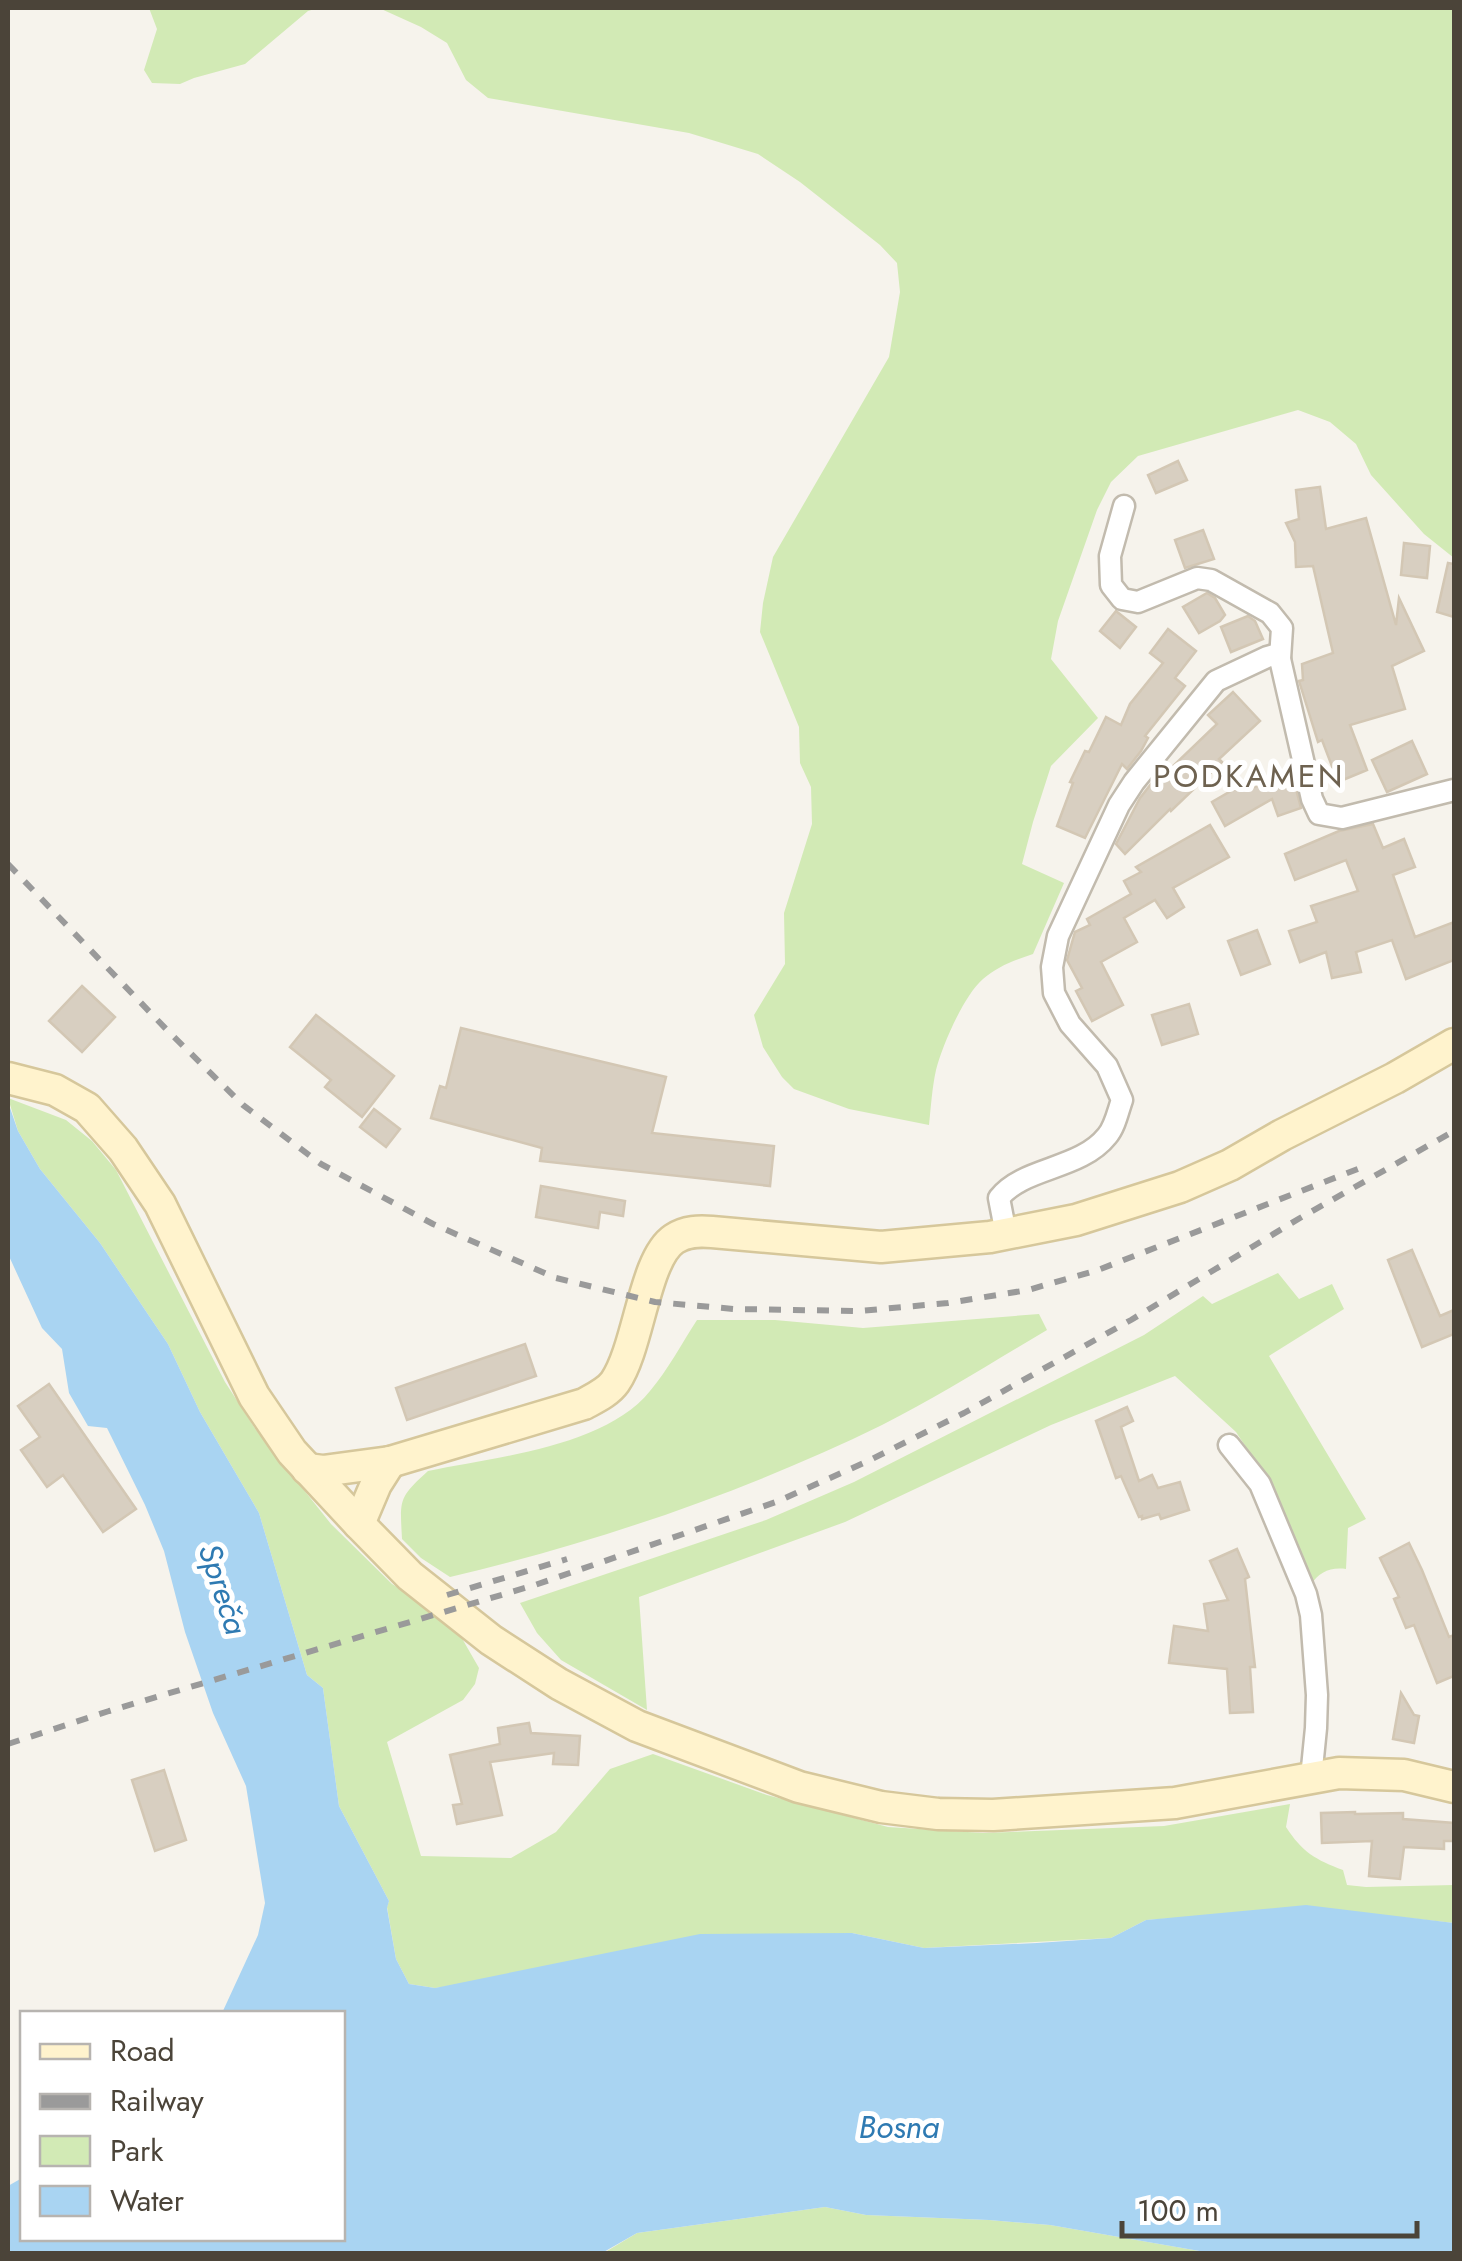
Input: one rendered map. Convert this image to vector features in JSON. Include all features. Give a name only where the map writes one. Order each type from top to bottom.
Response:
[{"type":"main road","points":[[307,1470],[390,1462],[584,1404],[612,1386],[620,1373],[658,1259],[672,1240],[682,1234],[712,1232],[881,1247],[1006,1234],[1076,1220],[1230,1165],[1454,1044]]},
{"type":"main road","points":[[12,1079],[55,1090],[87,1108],[122,1148],[160,1204],[254,1396],[292,1452],[359,1524],[410,1576],[491,1640],[559,1684],[637,1726],[800,1787],[880,1807],[938,1814],[993,1815],[1175,1804],[1339,1773],[1404,1775],[1454,1787]]},
{"type":"main road","points":[[359,1524],[390,1462]]},
{"type":"street","points":[[1124,506],[1110,556],[1111,585],[1122,599],[1138,602],[1198,578],[1211,580],[1270,613],[1282,628],[1280,659],[1312,799],[1319,814],[1342,818],[1454,790]]},
{"type":"street","points":[[1006,1234],[1000,1198],[1004,1192],[1018,1182],[1082,1156],[1108,1136],[1122,1100],[1107,1066],[1070,1024],[1054,993],[1052,967],[1058,936],[1119,804],[1216,680],[1267,657],[1280,659]]},
{"type":"street","points":[[1229,1445],[1260,1484],[1306,1594],[1317,1695],[1311,1778]]},
{"type":"green space","points":[[149,8],[318,8],[308,11],[245,64],[180,84],[152,83],[144,70],[157,29]]},
{"type":"green space","points":[[379,8],[1454,8],[1454,558],[1424,534],[1371,475],[1356,444],[1330,422],[1298,410],[1138,456],[1111,482],[1097,510],[1058,621],[1051,659],[1098,718],[1051,766],[1022,864],[1064,883],[1033,954],[989,974],[961,1008],[936,1070],[929,1125],[849,1109],[794,1089],[763,1047],[754,1015],[785,964],[784,913],[812,824],[811,787],[800,763],[799,727],[760,632],[763,603],[773,557],[889,357],[900,292],[897,263],[800,182],[758,154],[689,133],[488,98],[466,80],[447,43]]},
{"type":"green space","points":[[8,1098],[66,1120],[92,1141],[116,1170],[225,1382],[256,1430],[331,1524],[392,1584],[452,1621],[479,1668],[475,1684],[463,1700],[387,1742],[421,1856],[511,1858],[556,1832],[610,1769],[653,1754],[767,1795],[888,1827],[983,1833],[1164,1826],[1290,1804],[1286,1827],[1292,1836],[1310,1854],[1343,1870],[1347,1885],[1454,1885],[1454,1923],[1362,1913],[1204,1916],[1146,1920],[1111,1938],[924,1948],[852,1933],[435,1988],[409,1984],[396,1959],[389,1901],[339,1806],[323,1688],[307,1675],[259,1513],[200,1412],[168,1344],[100,1243],[40,1169],[18,1131]]},
{"type":"green space","points":[[1278,1273],[1299,1299],[1332,1284],[1344,1309],[1269,1356],[1366,1519],[1348,1528],[1346,1569],[1325,1571],[1310,1586],[1265,1476],[1236,1432],[1175,1376],[1051,1425],[845,1522],[639,1597],[647,1710],[561,1660],[537,1633],[520,1603],[766,1520],[854,1482],[1144,1335],[1203,1296],[1212,1304]]},
{"type":"green space","points":[[1039,1314],[1047,1330],[903,1414],[778,1472],[670,1513],[561,1548],[450,1577],[421,1558],[402,1539],[403,1500],[428,1471],[547,1447],[606,1425],[650,1391],[697,1320],[775,1320],[863,1328]]},
{"type":"green space","points":[[825,2207],[866,2215],[1050,2225],[1211,2253],[602,2254],[637,2233]]},
{"type":"water","points":[[8,1102],[18,1131],[40,1169],[100,1243],[168,1344],[200,1412],[259,1513],[307,1675],[323,1688],[339,1806],[389,1901],[396,1959],[409,1984],[435,1988],[700,1934],[852,1933],[924,1948],[1037,1943],[1111,1938],[1146,1920],[1306,1905],[1454,1923],[1454,2253],[1211,2253],[1050,2225],[866,2215],[825,2207],[637,2233],[602,2253],[8,2253],[8,2186],[20,2179],[20,2241],[345,2241],[345,2011],[223,2011],[258,1935],[265,1903],[246,1786],[213,1713],[185,1632],[164,1551],[145,1505],[107,1428],[88,1426],[69,1393],[62,1349],[42,1328],[8,1254]]},
{"type":"building","points":[[1178,461],[1187,480],[1156,493],[1148,475]]},
{"type":"building","points":[[1320,487],[1326,529],[1366,518],[1396,625],[1399,598],[1424,651],[1392,666],[1405,709],[1350,725],[1367,770],[1338,782],[1322,740],[1318,742],[1299,681],[1303,680],[1302,664],[1333,653],[1313,566],[1296,567],[1295,542],[1286,523],[1299,519],[1296,490]]},
{"type":"building","points":[[1203,530],[1214,559],[1185,568],[1175,540]]},
{"type":"building","points":[[1404,543],[1430,546],[1427,578],[1401,575]]},
{"type":"building","points":[[1448,563],[1454,564],[1454,617],[1437,612]]},
{"type":"building","points":[[1207,593],[1215,598],[1225,615],[1199,633],[1183,607]]},
{"type":"building","points":[[1116,611],[1136,627],[1120,648],[1100,631]]},
{"type":"building","points":[[1248,616],[1255,621],[1263,639],[1231,652],[1221,627]]},
{"type":"building","points":[[1168,629],[1196,651],[1175,678],[1185,686],[1145,736],[1148,738],[1141,751],[1127,769],[1122,764],[1085,838],[1057,826],[1073,783],[1070,782],[1085,751],[1089,752],[1106,717],[1121,725],[1130,704],[1163,663],[1150,653]]},
{"type":"building","points":[[1233,692],[1260,721],[1125,854],[1116,844],[1140,798],[1166,765],[1170,769],[1217,724],[1208,715]]},
{"type":"building","points":[[1412,741],[1427,774],[1387,792],[1372,760]]},
{"type":"building","points":[[1292,774],[1301,808],[1278,816],[1272,799],[1225,826],[1212,802],[1243,784],[1246,790]]},
{"type":"building","points":[[1373,824],[1383,848],[1404,839],[1415,867],[1393,875],[1415,937],[1454,922],[1454,960],[1406,979],[1392,940],[1356,952],[1361,972],[1332,978],[1326,952],[1300,962],[1289,931],[1317,922],[1311,906],[1358,891],[1346,860],[1295,880],[1285,854],[1339,831]]},
{"type":"building","points":[[1210,825],[1229,857],[1173,888],[1184,907],[1167,918],[1155,900],[1124,918],[1137,942],[1101,962],[1123,1005],[1092,1021],[1076,991],[1082,988],[1067,960],[1075,932],[1090,925],[1087,919],[1131,894],[1124,881],[1141,872],[1136,867]]},
{"type":"building","points":[[1257,930],[1270,964],[1241,975],[1228,941]]},
{"type":"building","points":[[82,986],[115,1017],[82,1052],[49,1021]]},
{"type":"building","points":[[1189,1004],[1198,1034],[1162,1045],[1152,1015]]},
{"type":"building","points":[[316,1015],[394,1076],[362,1117],[325,1087],[331,1080],[290,1047]]},
{"type":"building","points":[[461,1028],[666,1077],[652,1133],[774,1146],[770,1186],[540,1161],[542,1148],[431,1118],[440,1086],[446,1088]]},
{"type":"building","points":[[374,1109],[400,1129],[386,1147],[360,1127]]},
{"type":"building","points":[[541,1186],[625,1201],[623,1216],[600,1212],[598,1228],[536,1217]]},
{"type":"building","points":[[1412,1250],[1440,1316],[1454,1310],[1454,1334],[1422,1347],[1388,1260]]},
{"type":"building","points":[[525,1344],[536,1376],[407,1420],[396,1388]]},
{"type":"building","points":[[49,1384],[136,1509],[103,1532],[63,1475],[47,1487],[21,1450],[40,1437],[18,1406]]},
{"type":"building","points":[[1127,1407],[1133,1421],[1121,1427],[1139,1481],[1152,1475],[1158,1488],[1180,1482],[1189,1510],[1161,1519],[1159,1514],[1139,1517],[1121,1476],[1116,1478],[1096,1421]]},
{"type":"building","points":[[1409,1543],[1449,1637],[1454,1635],[1454,1676],[1437,1683],[1414,1625],[1406,1628],[1394,1599],[1399,1597],[1380,1558]]},
{"type":"building","points":[[1237,1549],[1249,1577],[1245,1579],[1255,1667],[1250,1667],[1253,1712],[1230,1713],[1227,1669],[1169,1663],[1174,1626],[1208,1631],[1204,1604],[1228,1600],[1210,1561]]},
{"type":"building","points":[[1401,1693],[1414,1715],[1419,1716],[1414,1743],[1393,1739]]},
{"type":"building","points":[[529,1723],[531,1733],[580,1736],[578,1765],[553,1764],[554,1753],[490,1762],[502,1815],[457,1824],[453,1805],[462,1804],[450,1755],[500,1744],[498,1728]]},
{"type":"building","points":[[164,1770],[186,1840],[155,1851],[132,1780]]},
{"type":"building","points":[[1321,1813],[1403,1813],[1403,1819],[1454,1823],[1454,1841],[1444,1841],[1444,1849],[1404,1847],[1400,1879],[1369,1876],[1372,1841],[1322,1843]]},
{"type":"railway","points":[[8,864],[243,1105],[321,1164],[433,1224],[556,1278],[655,1302],[734,1309],[859,1311],[948,1303],[1028,1290],[1098,1270],[1368,1165]]},
{"type":"railway","points":[[8,1744],[535,1585],[776,1502],[964,1413],[1454,1131]]},
{"type":"railway","points":[[447,1595],[567,1559]]},
{"type":"district","name":"PODKAMEN","points":[[1249,776]]},
{"type":"water label","name":"Spreča","points":[[223,1589]]},
{"type":"water label","name":"Bosna","points":[[899,2127]]}]
